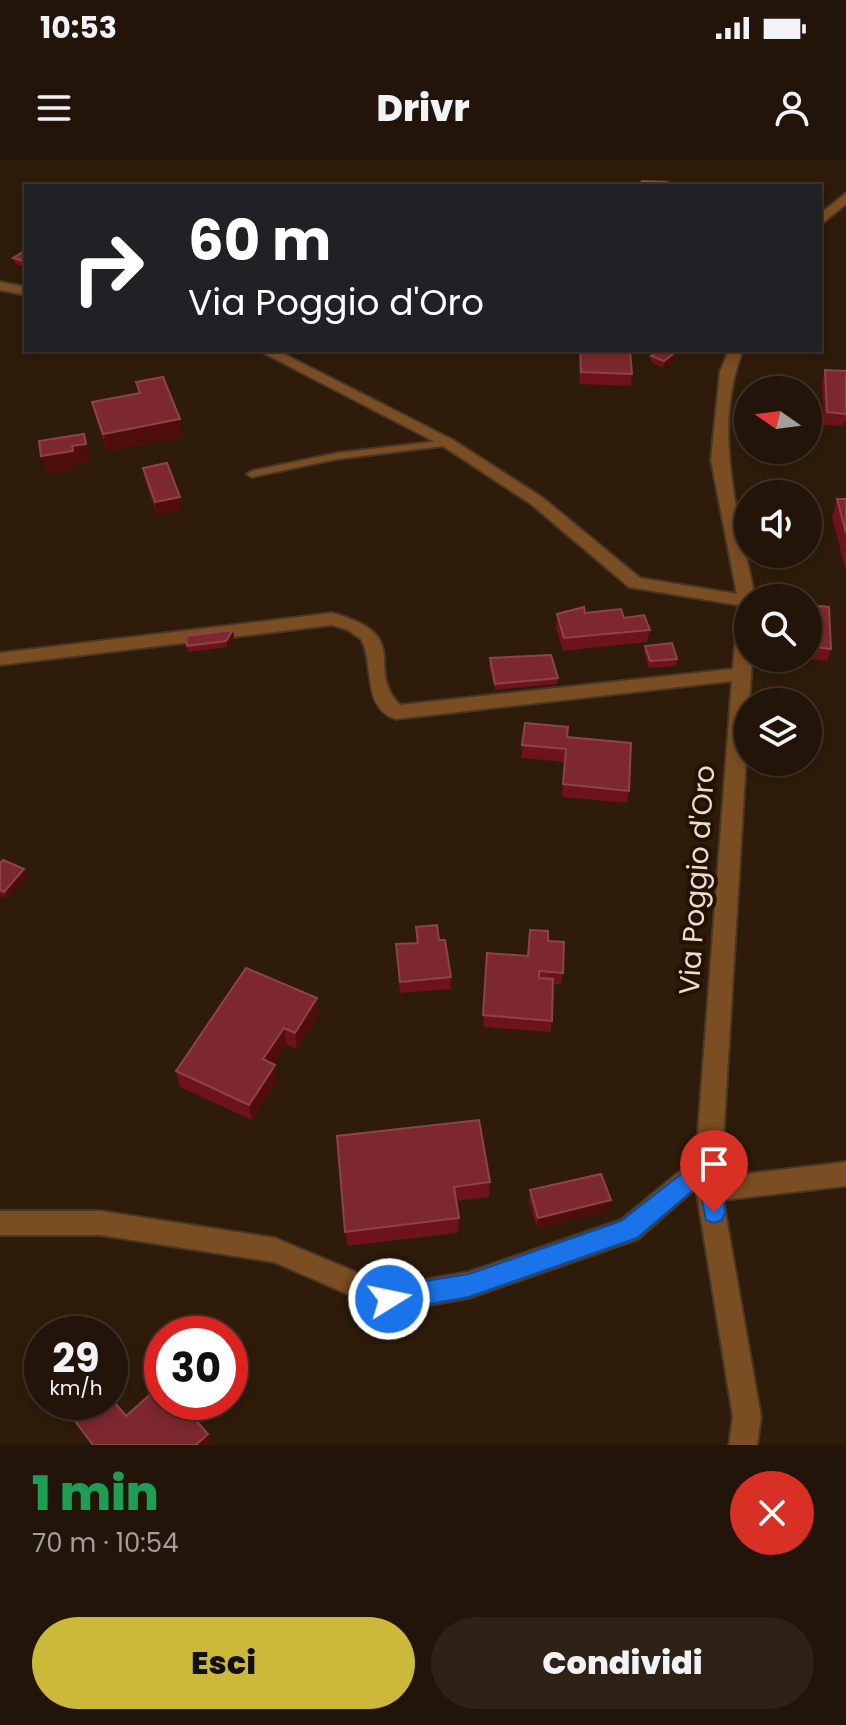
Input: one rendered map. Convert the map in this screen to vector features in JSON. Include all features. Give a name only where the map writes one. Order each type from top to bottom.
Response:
[{"type":"street","points":[[822,219],[846,197]]},
{"type":"street","points":[[0,286],[24,291]]},
{"type":"street","points":[[269,352],[448,443],[537,501],[635,583],[734,599]]},
{"type":"street","name":"Via Poggio d'Oro","points":[[735,352],[727,372],[719,460],[744,584]]},
{"type":"street","points":[[0,659],[332,619],[360,625],[370,633],[384,700],[396,712],[742,674]]},
{"type":"street","name":"Via Poggio d'Oro","points":[[742,674],[708,1163],[709,1190],[719,1234],[747,1417],[743,1445]]},
{"type":"street","points":[[0,1223],[100,1223],[275,1250],[389,1299],[469,1285],[629,1230],[708,1163]]},
{"type":"street","points":[[709,1190],[846,1174]]},
{"type":"lane","points":[[252,474],[337,456],[448,443]]},
{"type":"building","points":[[642,181],[667,182],[666,184],[640,184]]},
{"type":"building","points":[[24,251],[24,261],[13,258]]},
{"type":"building","points":[[580,352],[630,352],[632,374],[581,372]]},
{"type":"building","points":[[657,352],[675,352],[664,361],[651,356]]},
{"type":"building","points":[[825,370],[846,371],[846,414],[827,412]]},
{"type":"building","points":[[163,377],[180,419],[103,434],[92,402],[140,393],[136,382]]},
{"type":"building","points":[[84,434],[86,444],[72,446],[73,451],[41,456],[39,441]]},
{"type":"building","points":[[167,463],[180,497],[155,502],[143,468]]},
{"type":"building","points":[[837,499],[846,499],[846,533]]},
{"type":"building","points":[[822,606],[829,607],[831,649],[822,648]]},
{"type":"building","points":[[584,607],[585,613],[621,609],[624,618],[644,615],[650,630],[564,638],[557,614]]},
{"type":"building","points":[[233,630],[226,641],[187,646],[186,636]]},
{"type":"building","points":[[672,643],[677,659],[650,661],[645,646]]},
{"type":"building","points":[[551,655],[558,678],[495,684],[490,658]]},
{"type":"building","points":[[525,723],[568,727],[567,737],[631,743],[629,791],[563,784],[566,749],[522,745]]},
{"type":"building","points":[[3,860],[24,869],[4,892],[0,890],[0,863]]},
{"type":"building","points":[[437,925],[439,940],[445,940],[451,977],[400,982],[396,944],[418,943],[416,927]]},
{"type":"building","points":[[530,930],[548,931],[548,941],[564,942],[563,973],[539,971],[539,978],[553,979],[552,1021],[483,1015],[487,953],[528,956]]},
{"type":"building","points":[[246,968],[317,998],[295,1033],[284,1028],[263,1059],[275,1065],[249,1105],[176,1071]]},
{"type":"building","points":[[479,1120],[490,1182],[454,1187],[459,1218],[345,1232],[337,1136]]},
{"type":"building","points":[[601,1174],[611,1200],[538,1218],[530,1190]]},
{"type":"building","points":[[144,1400],[144,1420],[196,1420],[208,1434],[196,1445],[93,1445],[75,1421],[128,1420],[128,1414]]},
{"type":"route","points":[[389,1299],[469,1285],[629,1230],[708,1163],[714,1212]]}]
